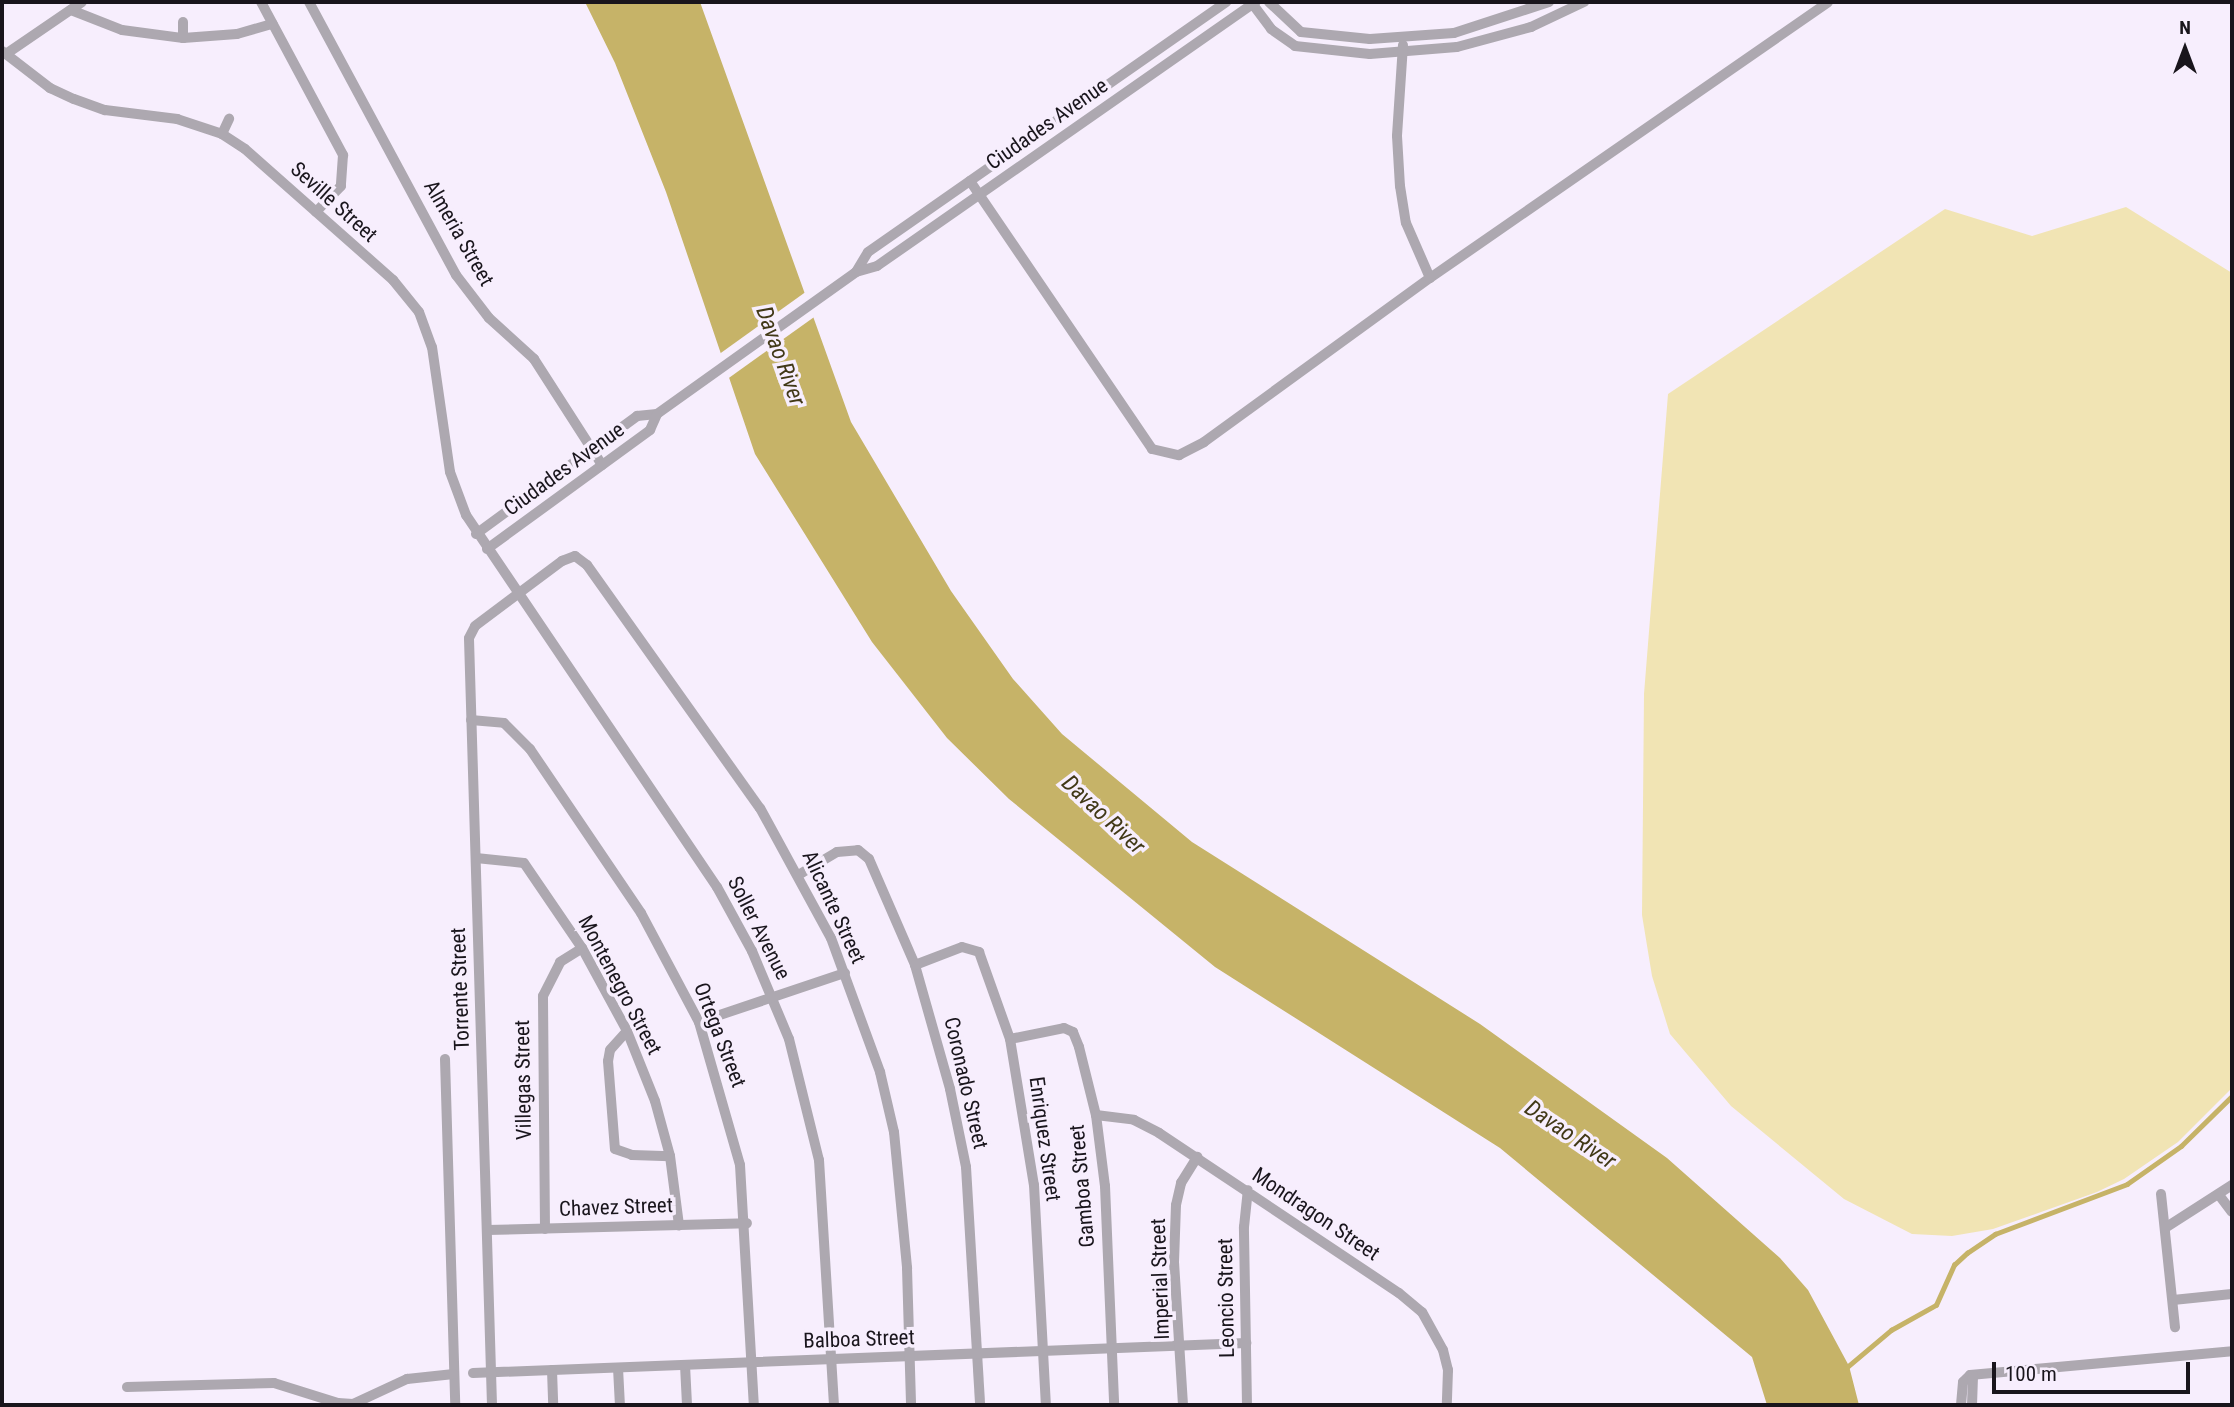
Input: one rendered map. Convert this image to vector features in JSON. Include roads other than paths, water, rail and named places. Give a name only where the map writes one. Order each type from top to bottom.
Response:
[{"type":"street","points":[[4,52],[82,2]]},
{"type":"street","points":[[261,2],[342,155],[341,186],[316,212]]},
{"type":"street","name":"Almeria Street","points":[[309,2],[456,275],[489,318],[534,359],[602,465]]},
{"type":"street","name":"Ciudades Avenue","points":[[853,274],[868,252],[1227,2]]},
{"type":"street","points":[[1269,2],[1291,27],[1312,36],[1404,37],[1454,33],[1549,2]]},
{"type":"street","points":[[1253,3],[1283,39],[1309,50],[1403,51],[1457,47],[1531,27],[1584,2]]},
{"type":"street","points":[[970,181],[1146,440],[1166,455],[1179,455],[1204,442],[1430,278],[1828,2]]},
{"type":"street","name":"Ciudades Avenue","points":[[476,534],[637,416],[661,411],[853,274],[877,266],[1253,3]]},
{"type":"street","points":[[71,10],[122,30],[183,38],[237,34],[273,24]]},
{"type":"street","points":[[183,22],[183,38]]},
{"type":"street","points":[[1404,37],[1400,186],[1406,223],[1430,278]]},
{"type":"street","name":"Seville Street","points":[[4,52],[74,99],[105,110],[177,119],[222,134],[316,212],[403,290],[427,328],[450,472],[476,534]]},
{"type":"street","points":[[222,134],[229,119]]},
{"type":"street","name":"Ciudades Avenue","points":[[487,549],[650,430],[661,411]]},
{"type":"street","name":"Soller Avenue","points":[[476,534],[717,887],[773,998],[800,1076],[819,1160],[834,1405]]},
{"type":"street","name":"Alicante Street","points":[[518,594],[569,557],[584,560],[748,790],[800,874],[845,973],[880,1072],[894,1132],[907,1268],[911,1405]]},
{"type":"street","name":"Torrente Street","points":[[492,1405],[470,633],[518,594]]},
{"type":"street","name":"Ortega Street","points":[[471,720],[503,723],[530,749],[641,913],[699,1022],[735,1135],[747,1223],[754,1405]]},
{"type":"street","name":"Coronado Street","points":[[800,874],[837,852],[858,850],[869,859],[915,965],[950,1088],[966,1167],[980,1405]]},
{"type":"street","name":"Montenegro Street","points":[[476,858],[524,863],[582,948],[626,1031],[655,1101],[670,1156],[679,1225]]},
{"type":"street","name":"Enriquez Street","points":[[915,965],[962,947],[979,953],[1010,1039],[1034,1185],[1046,1405]]},
{"type":"street","name":"Villegas Street","points":[[545,1229],[542,996],[560,962],[582,948]]},
{"type":"street","points":[[699,1022],[845,973]]},
{"type":"street","name":"Gamboa Street","points":[[1010,1039],[1053,1029],[1073,1031],[1096,1115],[1105,1186],[1114,1405]]},
{"type":"street","points":[[626,1031],[610,1050],[608,1061],[615,1149],[632,1155],[670,1156]]},
{"type":"street","points":[[445,1059],[454,1405]]},
{"type":"street","name":"Mondragon Street","points":[[1096,1115],[1134,1120],[1197,1157],[1422,1312],[1443,1350],[1448,1370],[1447,1405]]},
{"type":"street","name":"Imperial Street","points":[[1183,1405],[1182,1345],[1174,1262],[1176,1205],[1181,1183],[1197,1157]]},
{"type":"street","points":[[2165,1228],[2232,1185]]},
{"type":"street","name":"Leoncio Street","points":[[1247,1405],[1248,1190]]},
{"type":"street","points":[[2161,1194],[2175,1327]]},
{"type":"street","points":[[2219,1195],[2232,1212]]},
{"type":"street","name":"Chavez Street","points":[[487,1230],[747,1223]]},
{"type":"street","points":[[2172,1300],[2232,1294]]},
{"type":"street","name":"Balboa Street","points":[[473,1373],[1246,1343]]},
{"type":"street","points":[[1961,1405],[1963,1382],[1973,1375],[2232,1351]]},
{"type":"street","points":[[685,1365],[687,1405]]},
{"type":"street","points":[[618,1368],[620,1405]]},
{"type":"street","points":[[552,1370],[553,1405]]},
{"type":"street","points":[[127,1387],[274,1383],[338,1404],[354,1404],[407,1379],[454,1374]]},
{"type":"street","points":[[1972,1405],[1973,1375]]},
{"type":"water","name":"Davao River","points":[[585,2],[700,2],[851,422],[951,591],[1013,679],[1062,734],[1192,842],[1480,1024],[1667,1158],[1780,1258],[1808,1290],[1849,1366],[1859,1405],[1767,1405],[1752,1357],[1500,1148],[1215,967],[1009,799],[947,738],[872,642],[755,454],[666,192],[615,63]]},
{"type":"waterway","points":[[1846,1368],[1891,1330],[1936,1305],[1954,1265],[1967,1253],[1995,1234],[2127,1184],[2181,1146],[2232,1096]]}]
